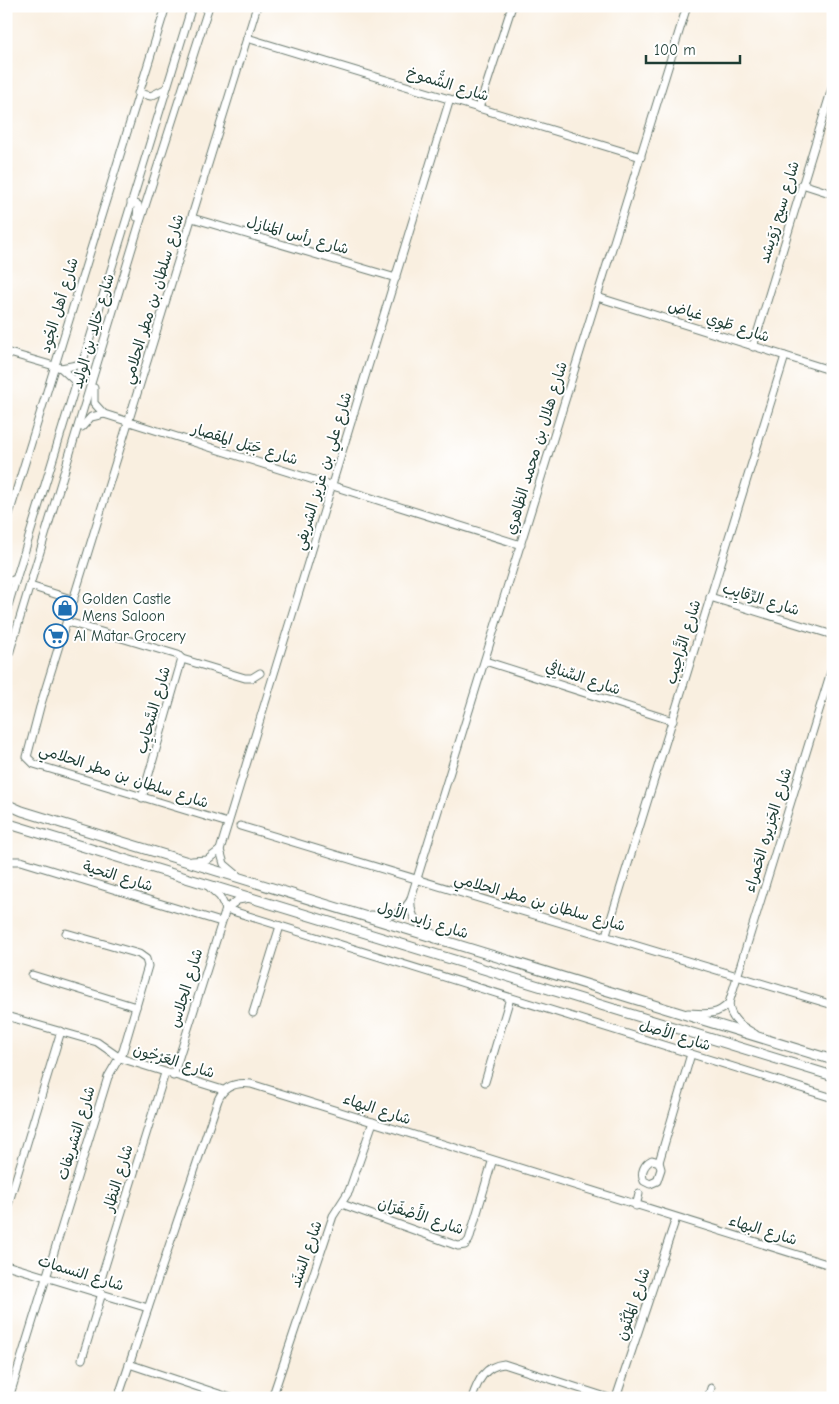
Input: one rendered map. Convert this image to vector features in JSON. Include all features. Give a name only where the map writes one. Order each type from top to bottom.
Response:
[{"type":"main road","name":"شارع زايد الأول","points":[[6,804],[22,811],[833,1060]]},
{"type":"main road","name":"شارع زايد الأول","points":[[6,823],[833,1076]]},
{"type":"street","name":"شارع أهل الجُود","points":[[6,524],[58,367],[138,93],[166,6]]},
{"type":"street","name":"شارع خالِد بن الوليد","points":[[6,612],[9,594],[16,579],[77,383],[165,88],[192,6]]},
{"type":"street","name":"شارع خالِد بن الوليد","points":[[6,664],[139,225],[209,6]]},
{"type":"street","name":"شارع سلطان بن مطر الحلامي","points":[[228,823],[34,764],[27,757],[40,707],[68,622],[257,6]]},
{"type":"street","points":[[479,108],[512,6]]},
{"type":"street","name":"شارع هلال بن محمد الظاهري","points":[[356,914],[396,915],[404,909],[411,898],[687,6]]},
{"type":"street","name":"شارع الشُّموخ","points":[[247,38],[640,157]]},
{"type":"street","name":"شارع سيح رُوَيشد","points":[[753,347],[833,85]]},
{"type":"street","points":[[147,96],[155,95],[165,88]]},
{"type":"street","points":[[138,93],[147,96],[155,102],[159,112]]},
{"type":"street","name":"شارع علي بن عزيز الشريفي","points":[[220,850],[450,99]]},
{"type":"street","points":[[802,184],[833,194]]},
{"type":"street","points":[[131,202],[138,205],[137,218],[139,225]]},
{"type":"street","name":"شارع رأس المَنازِل","points":[[192,218],[396,278]]},
{"type":"street","name":"شارع طَوِي غياض","points":[[597,297],[833,371]]},
{"type":"street","points":[[6,352],[58,367],[82,364]]},
{"type":"street","name":"شارع التَّراحِيب","points":[[606,935],[785,356]]},
{"type":"street","points":[[58,367],[77,383]]},
{"type":"street","points":[[97,368],[93,396],[97,409],[104,414]]},
{"type":"street","points":[[71,453],[86,420],[104,414]]},
{"type":"street","name":"شارع جَبَل المِقصار","points":[[104,414],[521,545]]},
{"type":"street","points":[[6,582],[16,579]]},
{"type":"street","points":[[30,586],[74,600]]},
{"type":"street","name":"شارع الرِّقايِب","points":[[710,597],[833,635]]},
{"type":"street","points":[[68,622],[178,655],[182,659],[248,679],[260,673]]},
{"type":"street","name":"شارع السَّحايِب","points":[[142,798],[182,659]]},
{"type":"street","name":"شارع السِّنافِي","points":[[485,661],[673,721]]},
{"type":"street","name":"شارع الجَزيره الحَمراء","points":[[729,1002],[829,688],[833,665]]},
{"type":"street","name":"شارع سلطان بن مطر الحلامي","points":[[240,826],[417,881],[606,935],[833,1005]]},
{"type":"street","points":[[181,860],[207,860],[220,850],[226,867],[249,881]]},
{"type":"street","name":"شارع التحية","points":[[6,861],[21,861],[221,922]]},
{"type":"street","points":[[202,882],[215,892],[226,909],[238,900],[253,898]]},
{"type":"street","points":[[411,898],[410,911],[414,919],[420,926],[446,941]]},
{"type":"street","name":"شارع الجلاس","points":[[173,1076],[226,909]]},
{"type":"street","name":"شارع الأصل","points":[[226,909],[833,1098]]},
{"type":"street","points":[[252,1013],[280,926]]},
{"type":"street","name":"شارع التشريفات","points":[[9,1398],[108,1077],[120,1058],[148,966],[145,957],[66,933]]},
{"type":"street","points":[[32,975],[136,1007]]},
{"type":"street","points":[[485,1082],[510,998]]},
{"type":"street","points":[[679,1013],[712,1014],[721,1010],[729,1002]]},
{"type":"street","points":[[729,1002],[730,1011],[735,1021],[769,1041]]},
{"type":"street","name":"شارع العَرْجُون","points":[[6,1016],[102,1043],[120,1058],[223,1090]]},
{"type":"street","points":[[8,1206],[61,1031]]},
{"type":"street","points":[[643,1179],[648,1184],[656,1182],[661,1169],[659,1162],[691,1054]]},
{"type":"street","name":"شارع النظار","points":[[82,1359],[165,1073]]},
{"type":"street","name":"شارع البهاء","points":[[223,1090],[238,1084],[251,1084],[492,1162],[833,1266]]},
{"type":"street","points":[[118,1398],[223,1090]]},
{"type":"street","name":"شارع السَنَد","points":[[272,1398],[331,1222],[342,1204],[373,1122]]},
{"type":"street","points":[[636,1206],[643,1179],[642,1173],[648,1162],[652,1160],[659,1162]]},
{"type":"street","name":"شارع الأَصْفَرَان","points":[[342,1204],[417,1232],[458,1246],[465,1246],[469,1240],[492,1162]]},
{"type":"street","name":"شارع المَكْنُون","points":[[616,1398],[676,1218]]},
{"type":"street","name":"شارع النسمات","points":[[6,1265],[148,1308]]},
{"type":"street","points":[[129,1364],[231,1398]]},
{"type":"street","points":[[472,1398],[484,1372],[494,1366],[504,1364],[609,1398]]},
{"type":"street","points":[[708,1398],[711,1388]]},
{"type":"place","name":"Golden Castle Mens Saloon","points":[[65,608]]},
{"type":"place","name":"Al Matar Grocery","points":[[56,636]]}]
